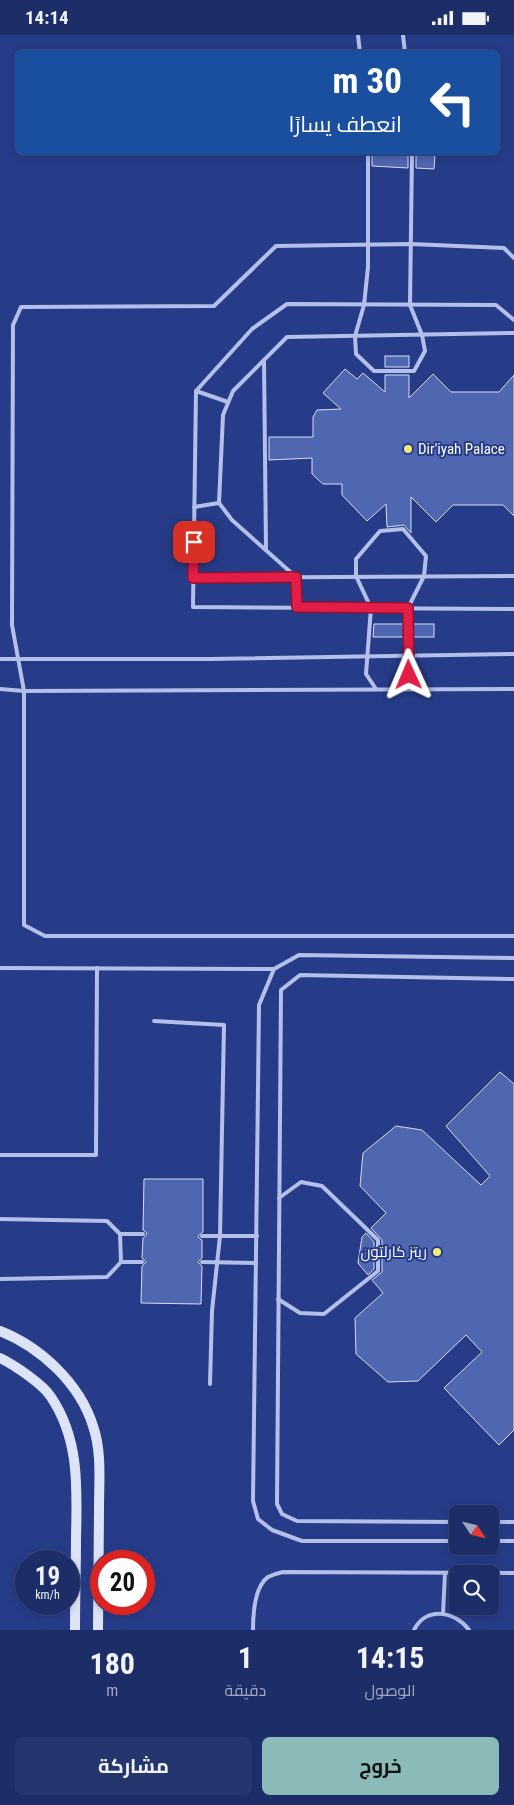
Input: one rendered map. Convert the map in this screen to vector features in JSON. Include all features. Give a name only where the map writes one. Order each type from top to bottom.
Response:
[{"type":"street","points":[[0,1331],[38,1352],[64,1377],[81,1399],[93,1426],[99,1455],[98,1630]]},
{"type":"street","points":[[0,1358],[26,1374],[50,1395],[64,1419],[71,1442],[76,1469],[75,1630]]},
{"type":"lane","points":[[358,35],[360,50]]},
{"type":"lane","points":[[403,35],[405,50]]},
{"type":"lane","points":[[368,155],[368,267],[364,305],[354,336],[356,354],[374,371],[414,371],[424,351],[422,335],[410,305],[412,155]]},
{"type":"lane","points":[[514,258],[504,248],[411,244],[276,246],[214,307],[21,307],[13,325],[12,625],[24,691],[24,925],[45,936],[514,935]]},
{"type":"lane","points":[[514,320],[496,305],[287,304],[252,329],[196,391],[193,578],[193,607],[514,609]]},
{"type":"lane","points":[[297,607],[296,577],[232,520],[219,503],[222,415],[233,391],[287,337],[514,333]]},
{"type":"lane","points":[[264,360],[266,551]]},
{"type":"lane","points":[[196,391],[228,402]]},
{"type":"lane","points":[[194,507],[219,503]]},
{"type":"lane","points":[[376,689],[366,674],[371,608],[356,576],[356,559],[380,531],[403,529],[426,557],[424,576],[408,608],[409,675],[402,689]]},
{"type":"lane","points":[[193,578],[514,576]]},
{"type":"lane","points":[[0,659],[514,654]]},
{"type":"lane","points":[[0,689],[24,691],[514,689]]},
{"type":"lane","points":[[0,968],[274,969],[299,955],[514,958]]},
{"type":"lane","points":[[0,1155],[96,1155],[97,968]]},
{"type":"lane","points":[[274,969],[259,1005],[253,1501],[258,1519],[272,1530],[302,1541],[449,1541]]},
{"type":"lane","points":[[449,1522],[298,1521],[282,1514],[277,1504],[281,990],[300,975],[514,979]]},
{"type":"lane","points":[[154,1021],[224,1025],[220,1236],[212,1311],[210,1384]]},
{"type":"lane","points":[[278,1299],[300,1313],[324,1314],[378,1271],[378,1240],[322,1186],[301,1182],[279,1198]]},
{"type":"lane","points":[[0,1219],[107,1221],[120,1234],[121,1262]]},
{"type":"lane","points":[[120,1234],[143,1234]]},
{"type":"lane","points":[[202,1236],[257,1236]]},
{"type":"lane","points":[[0,1279],[106,1277],[121,1262],[142,1262]]},
{"type":"lane","points":[[202,1262],[256,1263]]},
{"type":"lane","points":[[499,1522],[514,1522]]},
{"type":"lane","points":[[499,1541],[514,1541]]},
{"type":"lane","points":[[253,1630],[255,1601],[258,1591],[267,1578],[283,1572],[514,1573]]},
{"type":"lane","points":[[443,1614],[445,1573]]},
{"type":"lane","points":[[414,1630],[424,1619],[433,1615],[443,1614],[453,1616],[462,1621],[469,1630]]},
{"type":"building","points":[[372,155],[408,155],[408,168],[372,166]]},
{"type":"building","points":[[416,155],[435,155],[434,169],[416,168]]},
{"type":"building","points":[[385,356],[409,356],[409,367],[385,367]]},
{"type":"building","name":"Dir'iyah Palace","points":[[345,369],[357,379],[363,373],[385,392],[385,375],[409,375],[409,398],[433,374],[451,392],[499,392],[514,375],[514,516],[503,505],[453,505],[436,522],[411,497],[411,533],[404,525],[387,527],[386,504],[367,521],[342,495],[342,484],[323,484],[312,474],[312,458],[269,460],[269,437],[313,437],[313,417],[317,410],[341,409],[323,393]]},
{"type":"building","points":[[374,624],[404,624],[405,637],[373,637]]},
{"type":"building","points":[[412,624],[434,624],[434,637],[412,637]]},
{"type":"building","name":"ريتز كارلتون","points":[[500,1072],[514,1084],[514,1430],[499,1445],[444,1388],[482,1352],[466,1335],[418,1381],[388,1382],[356,1354],[355,1318],[383,1293],[372,1280],[382,1272],[382,1240],[371,1228],[386,1213],[360,1186],[363,1153],[396,1126],[422,1130],[481,1185],[490,1176],[446,1126]]},
{"type":"building","points":[[144,1179],[203,1179],[203,1232],[198,1236],[202,1240],[202,1258],[198,1262],[202,1266],[201,1304],[141,1303],[142,1266],[146,1262],[142,1258],[143,1238],[147,1234],[143,1230]]},
{"type":"building","points":[[366,1233],[374,1242],[374,1269],[368,1275],[358,1263],[362,1237]]},
{"type":"place","name":"Dir'iyah Palace","points":[[408,449]]},
{"type":"place","name":"ريتز كارلتون","points":[[437,1252]]},
{"type":"route","points":[[194,542],[193,578],[296,577],[297,607],[408,608],[409,675]]}]
